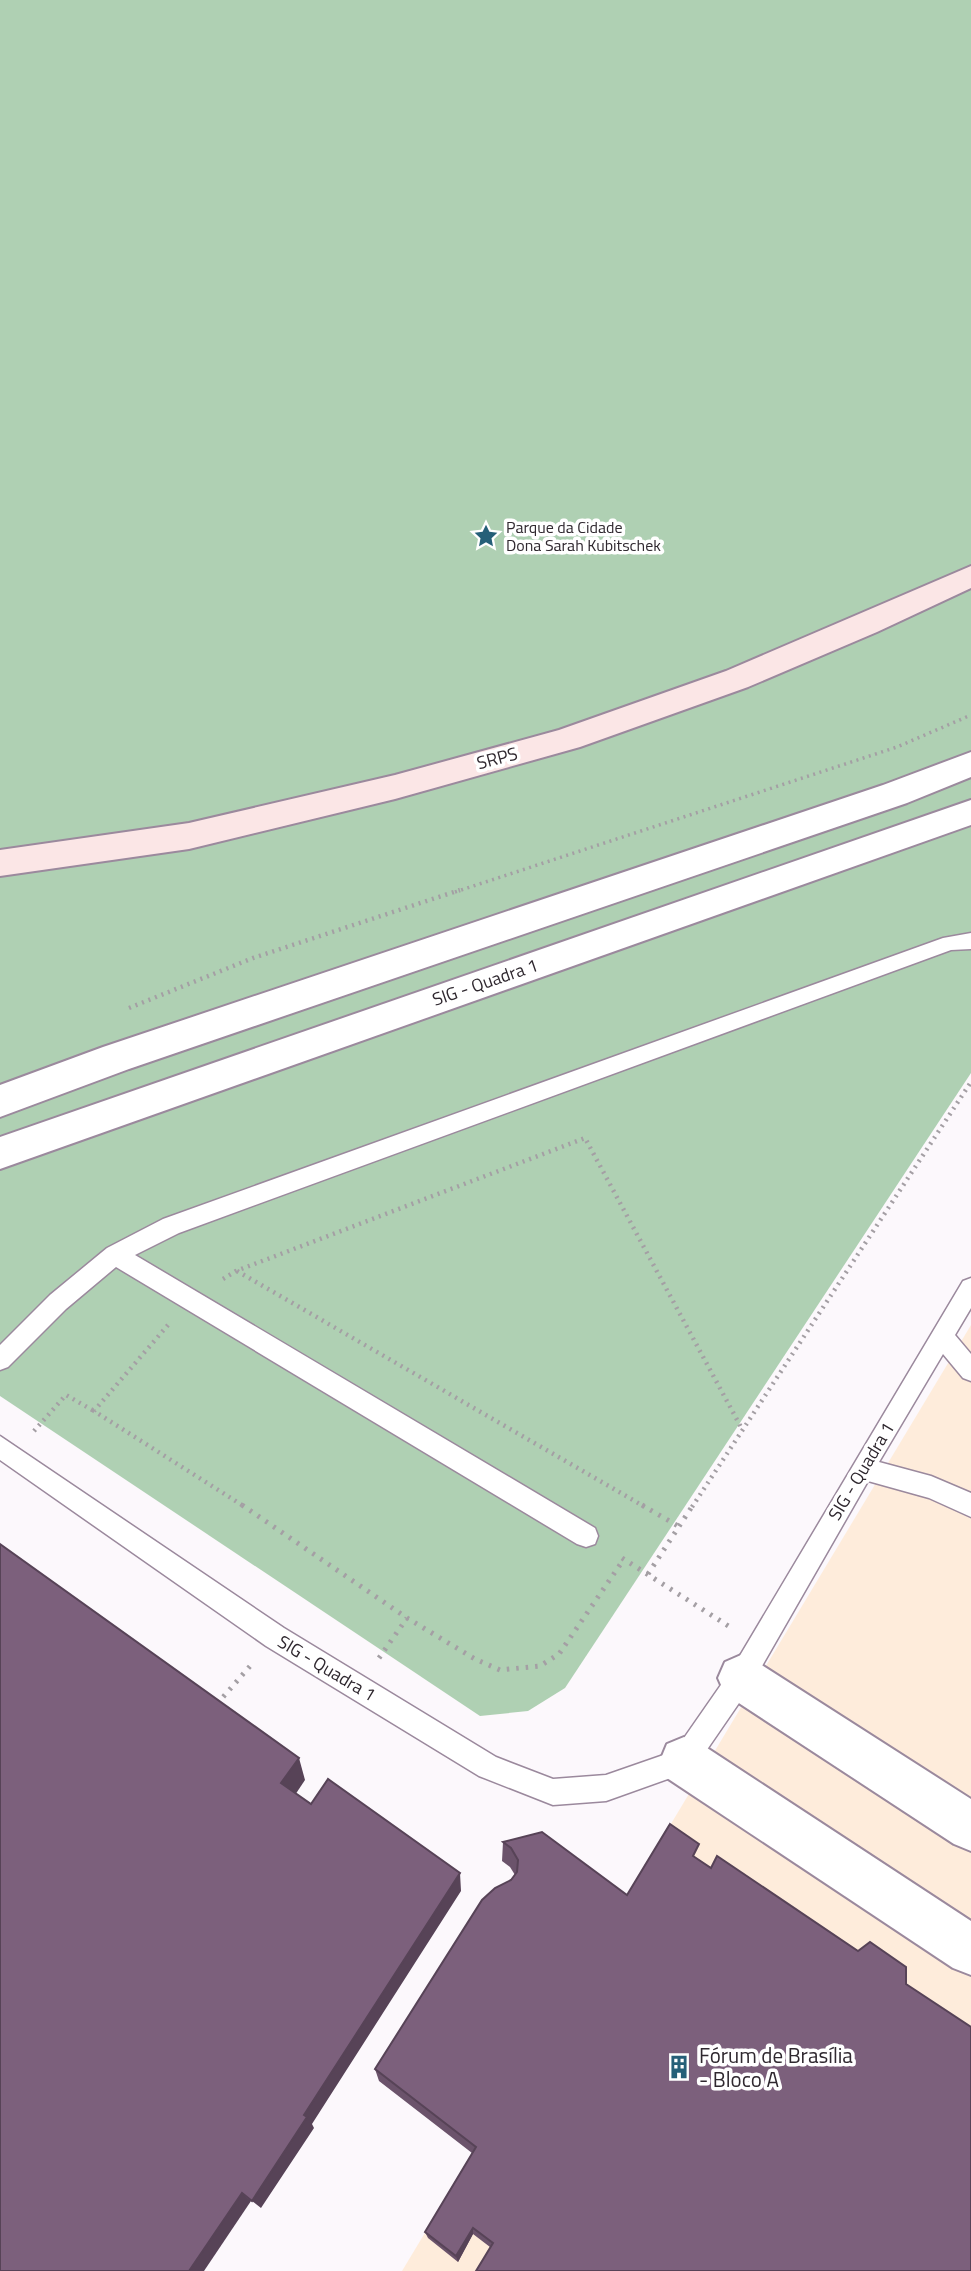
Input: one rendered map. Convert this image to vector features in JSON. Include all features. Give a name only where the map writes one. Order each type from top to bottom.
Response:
[{"type":"main road","name":"SRPS","points":[[0,863],[189,836],[395,787],[568,739],[737,679],[866,625],[971,576]]},
{"type":"street","points":[[0,1101],[116,1058],[882,798],[971,764]]},
{"type":"street","name":"SIG - Quadra 1","points":[[0,1153],[971,812]]},
{"type":"street","points":[[750,1662],[971,1827]]},
{"type":"street","points":[[684,1760],[971,1950]]},
{"type":"lane","points":[[0,1360],[58,1302],[115,1255],[171,1226],[950,943],[971,941]]},
{"type":"lane","points":[[115,1255],[586,1536]]},
{"type":"lane","name":"SIG - Quadra 1","points":[[6,1451],[275,1637],[488,1767],[553,1792],[606,1788],[684,1760],[750,1662],[971,1288]]},
{"type":"lane","points":[[942,1336],[971,1371]]},
{"type":"lane","points":[[862,1469],[918,1481],[948,1492],[971,1506]]},
{"type":"path","points":[[126,1009],[253,958],[897,747],[971,715]]},
{"type":"path","points":[[648,1574],[971,1082]]},
{"type":"path","points":[[236,1271],[678,1526]]},
{"type":"path","points":[[6,1451],[66,1395],[94,1412]]},
{"type":"path","points":[[586,1536],[648,1574],[750,1662]]},
{"type":"path","points":[[359,1687],[407,1618]]},
{"type":"path","points":[[216,1706],[275,1637]]},
{"type":"shaded area","points":[[971,1325],[971,2271],[402,2271]]},
{"type":"green space","name":"Parque da Cidade Dona Sarah Kubitschek","points":[[0,0],[971,0],[971,1073],[565,1688],[528,1711],[480,1716],[0,1396]]},
{"type":"building","points":[[0,1544],[299,1758],[281,1783],[311,1804],[328,1779],[460,1873],[304,2115],[307,2117],[252,2201],[242,2193],[189,2271],[0,2271]]},
{"type":"building","name":"Fórum de Brasília - Bloco A","points":[[670,1824],[699,1844],[693,1856],[711,1868],[717,1856],[858,1951],[870,1942],[906,1967],[906,1984],[971,2027],[971,2271],[476,2271],[493,2243],[473,2228],[456,2256],[425,2232],[476,2147],[375,2069],[482,1900],[495,1888],[511,1880],[517,1872],[518,1860],[511,1848],[503,1842],[542,1832],[627,1895]]},
{"type":"place","name":"Parque da Cidade Dona Sarah Kubitschek","points":[[486,536]]},
{"type":"place","name":"Fórum de Brasília - Bloco A","points":[[679,2067]]}]
